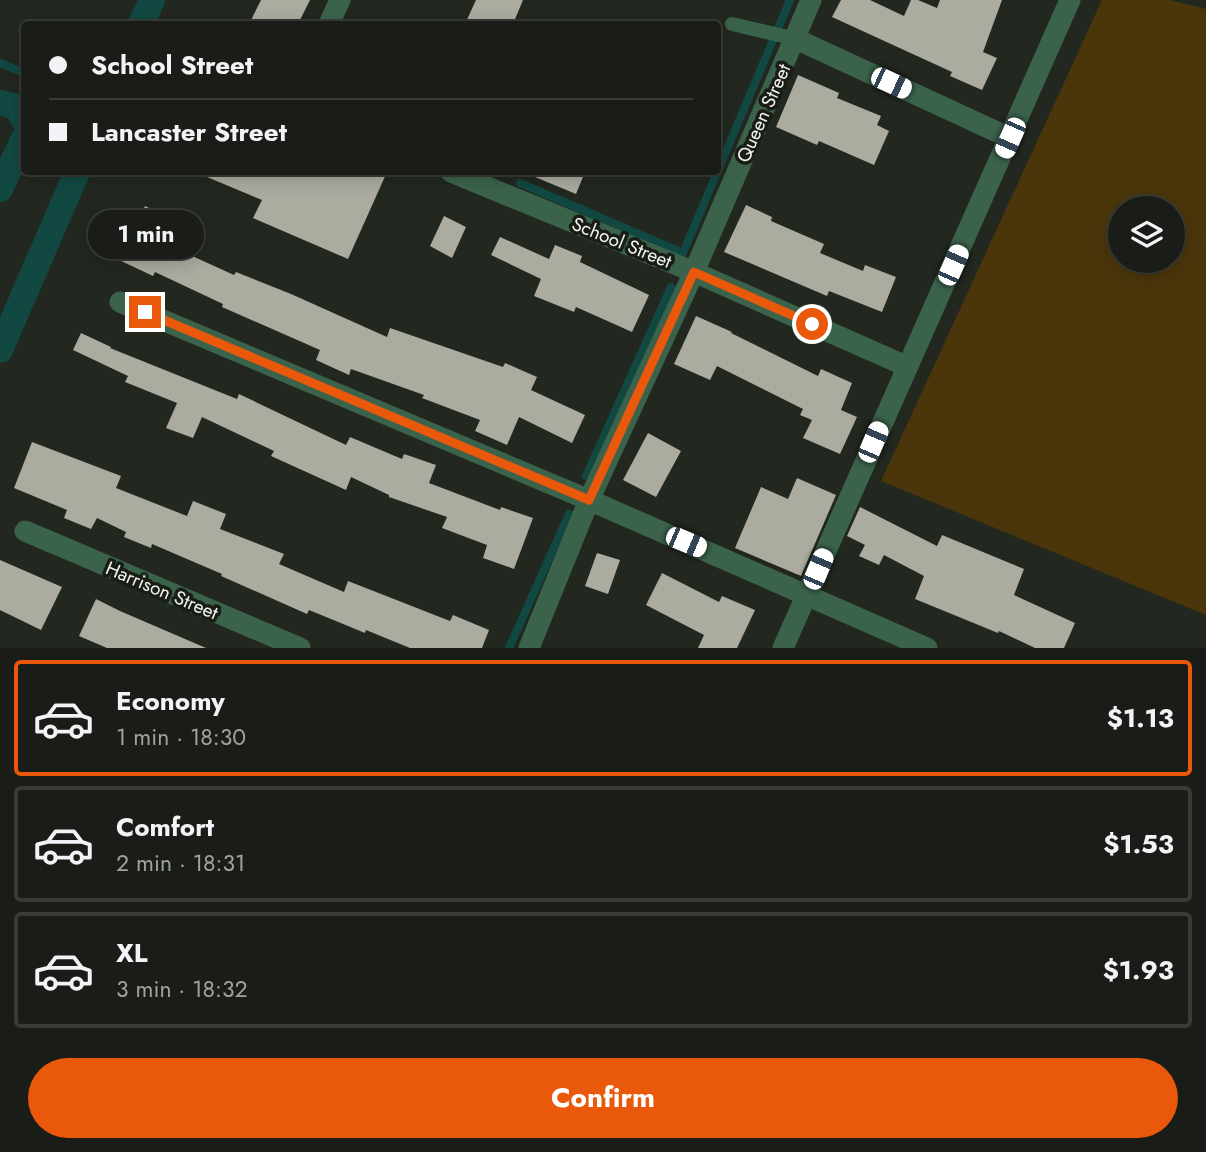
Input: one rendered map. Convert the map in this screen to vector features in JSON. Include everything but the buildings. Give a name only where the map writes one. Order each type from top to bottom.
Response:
[{"type":"street","points":[[330,21],[340,0]]},
{"type":"street","name":"Queen Street","points":[[529,648],[589,500],[694,272],[790,37],[811,0]]},
{"type":"street","points":[[783,648],[1070,0]]},
{"type":"street","points":[[790,37],[1010,138]]},
{"type":"street","name":"School Street","points":[[458,175],[694,272],[906,366]]},
{"type":"street","points":[[120,302],[589,500],[927,648]]},
{"type":"street","name":"Harrison Street","points":[[25,531],[300,648]]},
{"type":"lane","points":[[732,24],[790,37]]},
{"type":"shaded area","points":[[1102,0],[1169,0],[1206,9],[1206,615],[881,481]]},
{"type":"waterway","points":[[142,21],[152,0]]},
{"type":"waterway","points":[[721,163],[790,0]]},
{"type":"waterway","points":[[0,63],[21,72]]},
{"type":"waterway","points":[[0,103],[17,107],[21,114]]},
{"type":"waterway","points":[[0,189],[21,144]]},
{"type":"waterway","points":[[0,350],[76,175]]},
{"type":"waterway","points":[[520,183],[683,253],[716,175]]},
{"type":"waterway","points":[[586,476],[671,287]]},
{"type":"waterway","points":[[509,648],[569,514]]},
{"type":"route","points":[[145,312],[589,500],[694,272],[812,324]]}]
